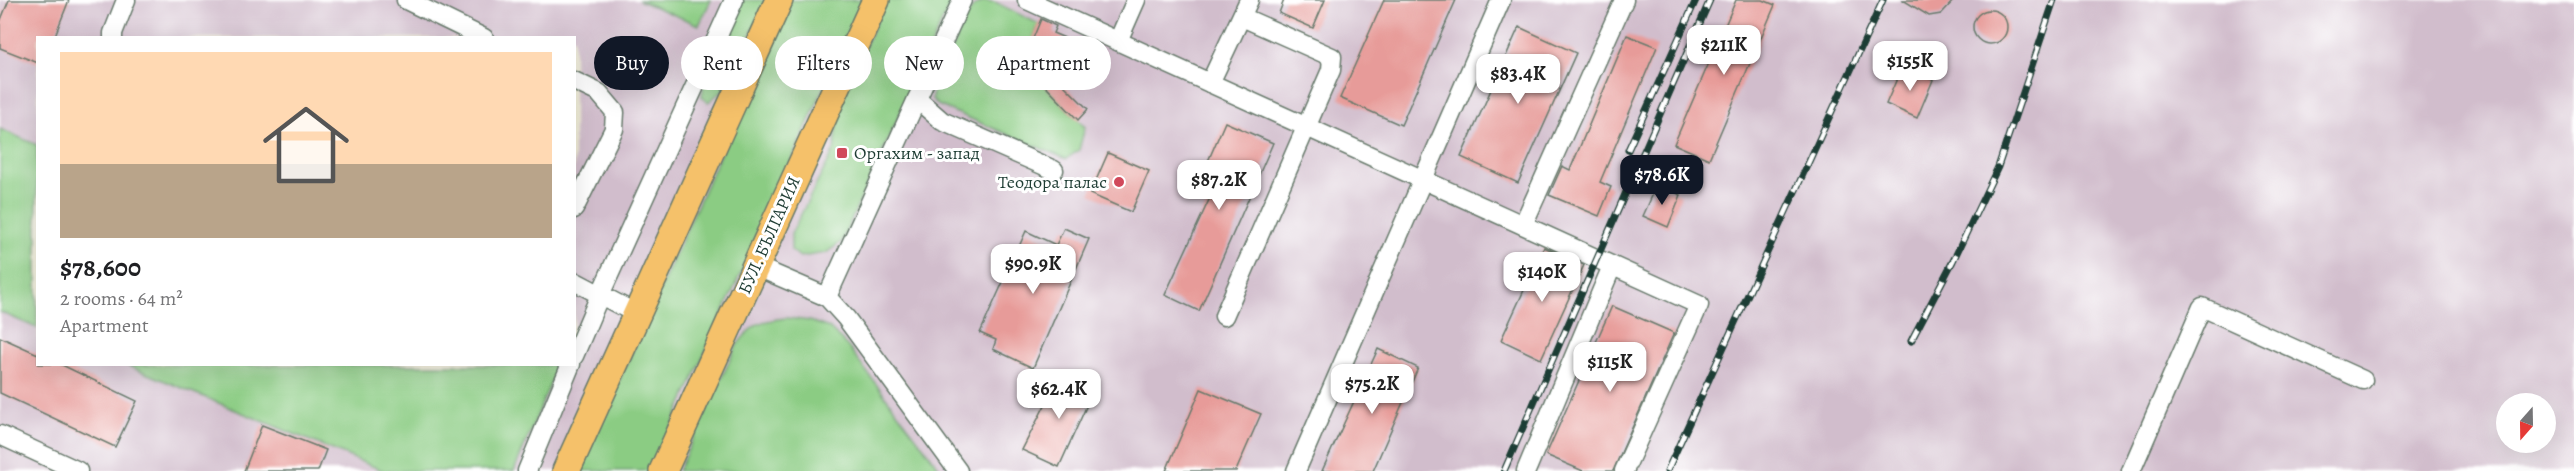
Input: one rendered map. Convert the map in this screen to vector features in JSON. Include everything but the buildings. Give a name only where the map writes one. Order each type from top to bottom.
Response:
[{"type":"highway","points":[[566,471],[779,0]]},
{"type":"highway","name":"БУЛ. БЪЛГАРИЯ","points":[[663,471],[876,0]]},
{"type":"street","points":[[113,36],[126,0]]},
{"type":"street","points":[[406,0],[480,36]]},
{"type":"street","points":[[576,351],[734,0]]},
{"type":"street","points":[[827,297],[962,0]]},
{"type":"street","points":[[1027,0],[1699,305],[1624,471]]},
{"type":"street","points":[[1118,41],[1136,0]]},
{"type":"street","points":[[1296,471],[1501,0]]},
{"type":"street","points":[[1523,225],[1624,0]]},
{"type":"street","points":[[1210,83],[1245,8],[1332,57],[1331,70],[1224,316]]},
{"type":"street","points":[[576,82],[599,93],[615,112],[614,129],[576,205]]},
{"type":"street","points":[[917,99],[942,121],[1054,170]]},
{"type":"street","points":[[755,266],[827,297],[846,318],[958,471]]},
{"type":"street","points":[[1526,471],[1612,266]]},
{"type":"street","points":[[576,282],[637,314]]},
{"type":"street","points":[[2131,471],[2202,307],[2363,380]]},
{"type":"street","points":[[527,471],[570,366]]},
{"type":"street","points":[[0,435],[78,471]]},
{"type":"shaded area","points":[[0,0],[2574,0],[2574,471],[0,471]]},
{"type":"green space","points":[[638,0],[711,0],[699,25]]},
{"type":"green space","points":[[737,0],[766,0],[750,36],[720,36]]},
{"type":"green space","points":[[789,0],[863,0],[847,36],[775,36],[775,90],[823,90],[652,471],[579,471],[749,90],[763,90],[763,58]]},
{"type":"green space","points":[[886,0],[952,0],[935,36],[884,36],[884,90],[911,90],[841,242],[826,253],[800,257],[791,250],[791,234],[834,150],[842,98],[846,90],[872,90],[872,36],[870,36]]},
{"type":"green space","points":[[984,1],[995,2],[1039,24],[1034,36],[976,36],[976,90],[1049,90],[1085,127],[1079,150],[1066,159],[938,105],[932,99],[933,90],[964,90],[964,36],[958,36],[973,7]]},
{"type":"green space","points":[[703,90],[723,90],[708,102],[702,97]]},
{"type":"green space","points":[[0,129],[36,145],[36,328],[0,312]]},
{"type":"green space","points":[[786,318],[810,321],[829,328],[848,347],[942,471],[678,471],[737,345],[757,324]]},
{"type":"green space","points":[[128,366],[558,366],[514,471],[384,471]]},
{"type":"railway","points":[[1628,150],[1696,0]]},
{"type":"railway","points":[[1504,471],[1710,0]]},
{"type":"railway","points":[[1667,471],[1883,0]]},
{"type":"railway","points":[[1911,341],[1998,167],[2054,0]]},
{"type":"place","name":"Оргахим - запад","points":[[842,153]]},
{"type":"place","name":"Теодора палас","points":[[1119,182]]}]
